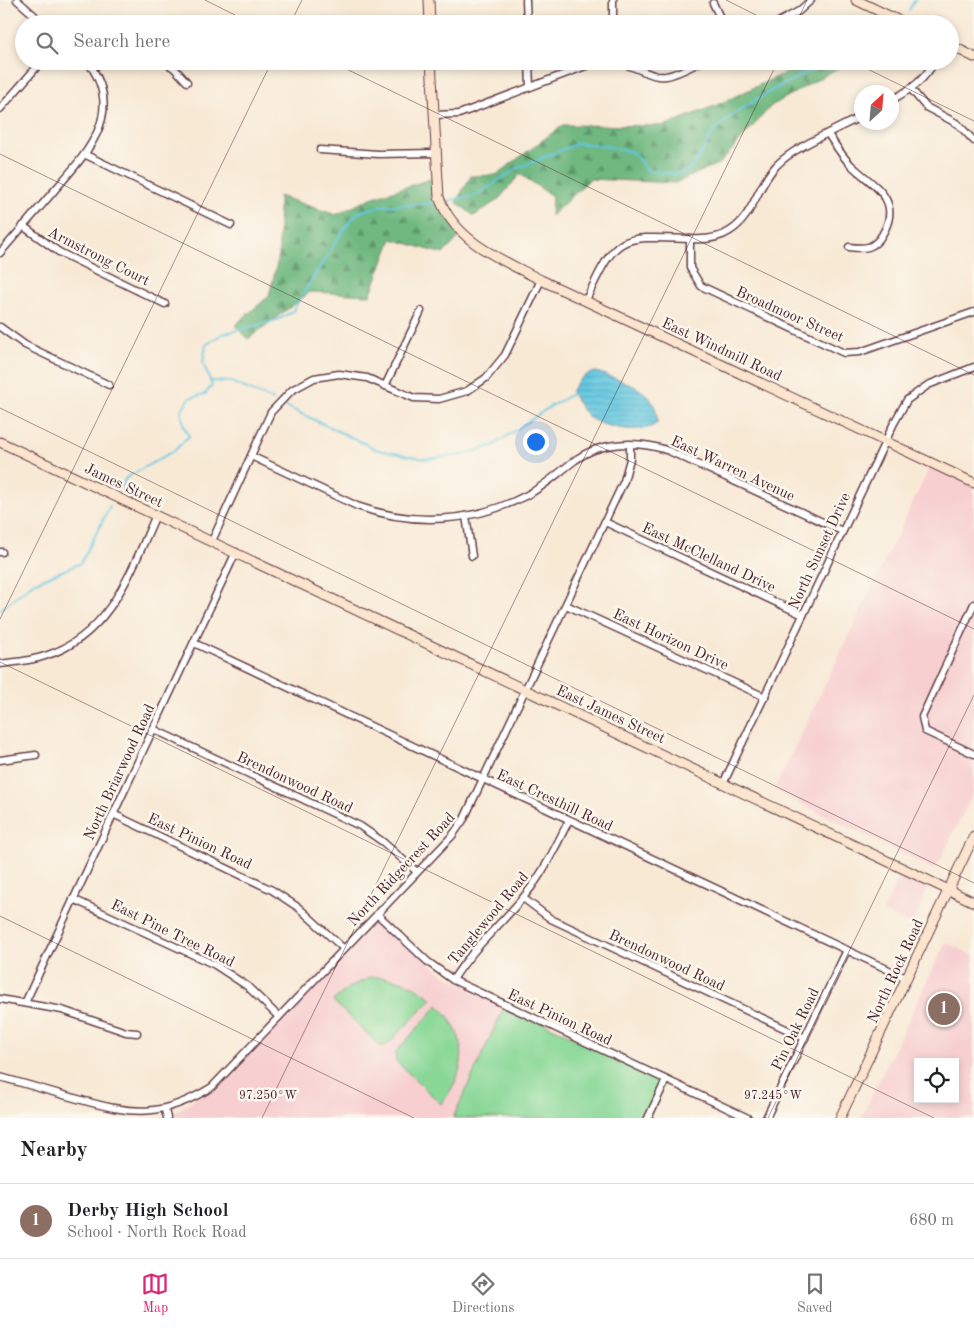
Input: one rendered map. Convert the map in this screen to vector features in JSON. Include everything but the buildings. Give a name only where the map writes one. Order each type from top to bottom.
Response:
[{"type":"street","points":[[17,0],[34,15]]},
{"type":"street","points":[[429,0],[430,15]]},
{"type":"street","points":[[526,0],[527,15]]},
{"type":"street","points":[[612,0],[613,15]]},
{"type":"street","points":[[792,15],[799,11],[810,0]]},
{"type":"street","points":[[856,0],[887,15]]},
{"type":"street","points":[[713,3],[719,15]]},
{"type":"street","points":[[959,50],[974,57]]},
{"type":"street","points":[[0,109],[34,70]]},
{"type":"street","points":[[0,252],[3,244],[23,226],[86,155],[98,134],[103,111],[101,89],[93,70]]},
{"type":"street","points":[[176,70],[187,82]]},
{"type":"street","name":"East Windmill Road","points":[[432,70],[439,197],[448,216],[462,234],[487,251],[541,280],[974,483]]},
{"type":"street","points":[[529,70],[530,87]]},
{"type":"street","points":[[434,115],[459,114],[575,70]]},
{"type":"street","points":[[636,70],[648,75],[662,77],[677,74],[685,70]]},
{"type":"street","points":[[899,96],[922,81],[929,70]]},
{"type":"street","points":[[911,89],[926,107],[958,124],[974,141]]},
{"type":"street","points":[[586,300],[606,260],[622,244],[643,237],[714,238],[736,227],[747,214],[766,178],[777,164],[785,157],[854,120]]},
{"type":"street","points":[[828,134],[842,155],[856,169],[873,181],[887,202],[886,227],[876,243],[871,247],[861,249],[849,247]]},
{"type":"street","points":[[320,150],[378,154],[435,153]]},
{"type":"street","points":[[86,155],[231,225]]},
{"type":"street","name":"Armstrong Court","points":[[23,226],[58,252],[165,304]]},
{"type":"street","name":"Broadmoor Street","points":[[690,239],[690,268],[702,286],[844,353],[860,352],[974,312]]},
{"type":"street","points":[[212,541],[278,403],[292,390],[305,382],[328,374],[349,374],[367,378],[404,395],[426,399],[456,396],[478,384],[497,368],[505,356],[541,280]]},
{"type":"street","points":[[385,386],[421,311]]},
{"type":"street","points":[[0,327],[25,345],[109,385]]},
{"type":"street","name":"North Sunset Drive","points":[[724,782],[842,531],[908,400],[928,385],[974,367]]},
{"type":"street","name":"James Street","points":[[0,442],[236,552]]},
{"type":"street","name":"North Ridgecrest Road","points":[[0,1077],[119,1111],[142,1113],[165,1110],[190,1101],[212,1087],[458,827],[484,779],[624,481],[630,459],[630,445]]},
{"type":"street","name":"East Warren Avenue","points":[[251,456],[357,506],[374,512],[424,519],[466,516],[493,510],[529,494],[574,461],[592,451],[608,446],[650,446],[669,451],[842,531]]},
{"type":"street","points":[[0,664],[29,660],[54,653],[70,646],[95,627],[120,594],[156,515]]},
{"type":"street","points":[[466,516],[472,556]]},
{"type":"street","name":"East McClelland Drive","points":[[605,522],[803,615]]},
{"type":"street","name":"North Briarwood Road","points":[[25,1003],[236,552]]},
{"type":"street","name":"East James Street","points":[[236,552],[974,902]]},
{"type":"street","name":"East Horizon Drive","points":[[566,604],[765,696]]},
{"type":"street","points":[[974,604],[971,616],[922,717],[925,731],[974,754]]},
{"type":"street","name":"East Cresthill Road","points":[[194,643],[906,978]]},
{"type":"street","name":"Brendonwood Road","points":[[154,729],[360,826],[383,842],[417,872]]},
{"type":"street","points":[[0,760],[36,755]]},
{"type":"street","name":"East Pinion Road","points":[[114,814],[272,890],[299,908],[344,949]]},
{"type":"street","name":"Tanglewood Road","points":[[453,980],[472,952],[523,898],[548,862],[568,820]]},
{"type":"street","name":"North Rock Road","points":[[840,1118],[974,836]]},
{"type":"street","name":"Brendonwood Road","points":[[523,898],[551,919],[805,1038]]},
{"type":"street","name":"East Pine Tree Road","points":[[73,899],[222,969],[247,986],[279,1017]]},
{"type":"street","name":"East Pinion Road","points":[[377,914],[428,962],[453,980],[748,1118]]},
{"type":"street","name":"Pin Oak Road","points":[[766,1118],[847,950]]},
{"type":"street","points":[[0,999],[62,1010],[126,1032],[137,1033]]},
{"type":"street","points":[[648,1118],[666,1080]]},
{"type":"street","points":[[165,1110],[167,1118]]},
{"type":"shaded area","points":[[932,463],[974,484],[974,792],[935,870],[774,790]]},
{"type":"shaded area","points":[[901,872],[924,883],[928,888],[912,925],[883,912]]},
{"type":"shaded area","points":[[377,914],[440,972],[505,1005],[453,1118],[167,1118],[201,1095]]},
{"type":"shaded area","points":[[946,942],[974,956],[974,1118],[861,1118]]},
{"type":"green space","points":[[791,70],[834,70],[771,106],[720,163],[675,183],[590,179],[551,216],[552,196],[520,174],[499,199],[474,216],[456,202],[471,176],[496,175],[563,125],[663,126],[717,105]]},
{"type":"green space","points":[[437,177],[439,197],[462,234],[443,254],[392,239],[370,295],[310,292],[248,339],[235,325],[269,296],[279,255],[279,196],[336,215],[371,198]]},
{"type":"green space","points":[[371,977],[388,978],[404,982],[432,999],[386,1046],[380,1046],[333,1001],[348,988]]},
{"type":"green space","points":[[438,1005],[456,1030],[462,1054],[456,1079],[441,1104],[396,1061],[395,1053]]},
{"type":"green space","points":[[505,1005],[666,1080],[648,1118],[453,1118]]},
{"type":"water","points":[[596,372],[628,383],[646,394],[656,411],[657,423],[644,429],[626,429],[607,426],[590,418],[571,392],[587,374]]},
{"type":"waterway","points":[[909,10],[915,0]]},
{"type":"waterway","points":[[447,201],[477,195],[516,169],[578,143],[632,152],[647,170],[670,174],[681,173],[694,165],[713,133],[729,118],[756,99],[813,70]]},
{"type":"waterway","points":[[121,487],[126,478],[175,450],[189,436],[184,426],[181,410],[190,398],[205,394],[212,386],[203,362],[206,345],[222,334],[277,320],[292,312],[340,235],[357,213],[379,206],[435,203]]},
{"type":"waterway","points":[[211,381],[231,382],[273,400]]},
{"type":"waterway","points":[[283,405],[378,450],[425,459],[463,455],[494,445],[572,394]]},
{"type":"waterway","points":[[0,610],[33,583],[81,563],[110,506]]},
{"type":"place","name":"Derby High School","points":[[944,1009]]}]
